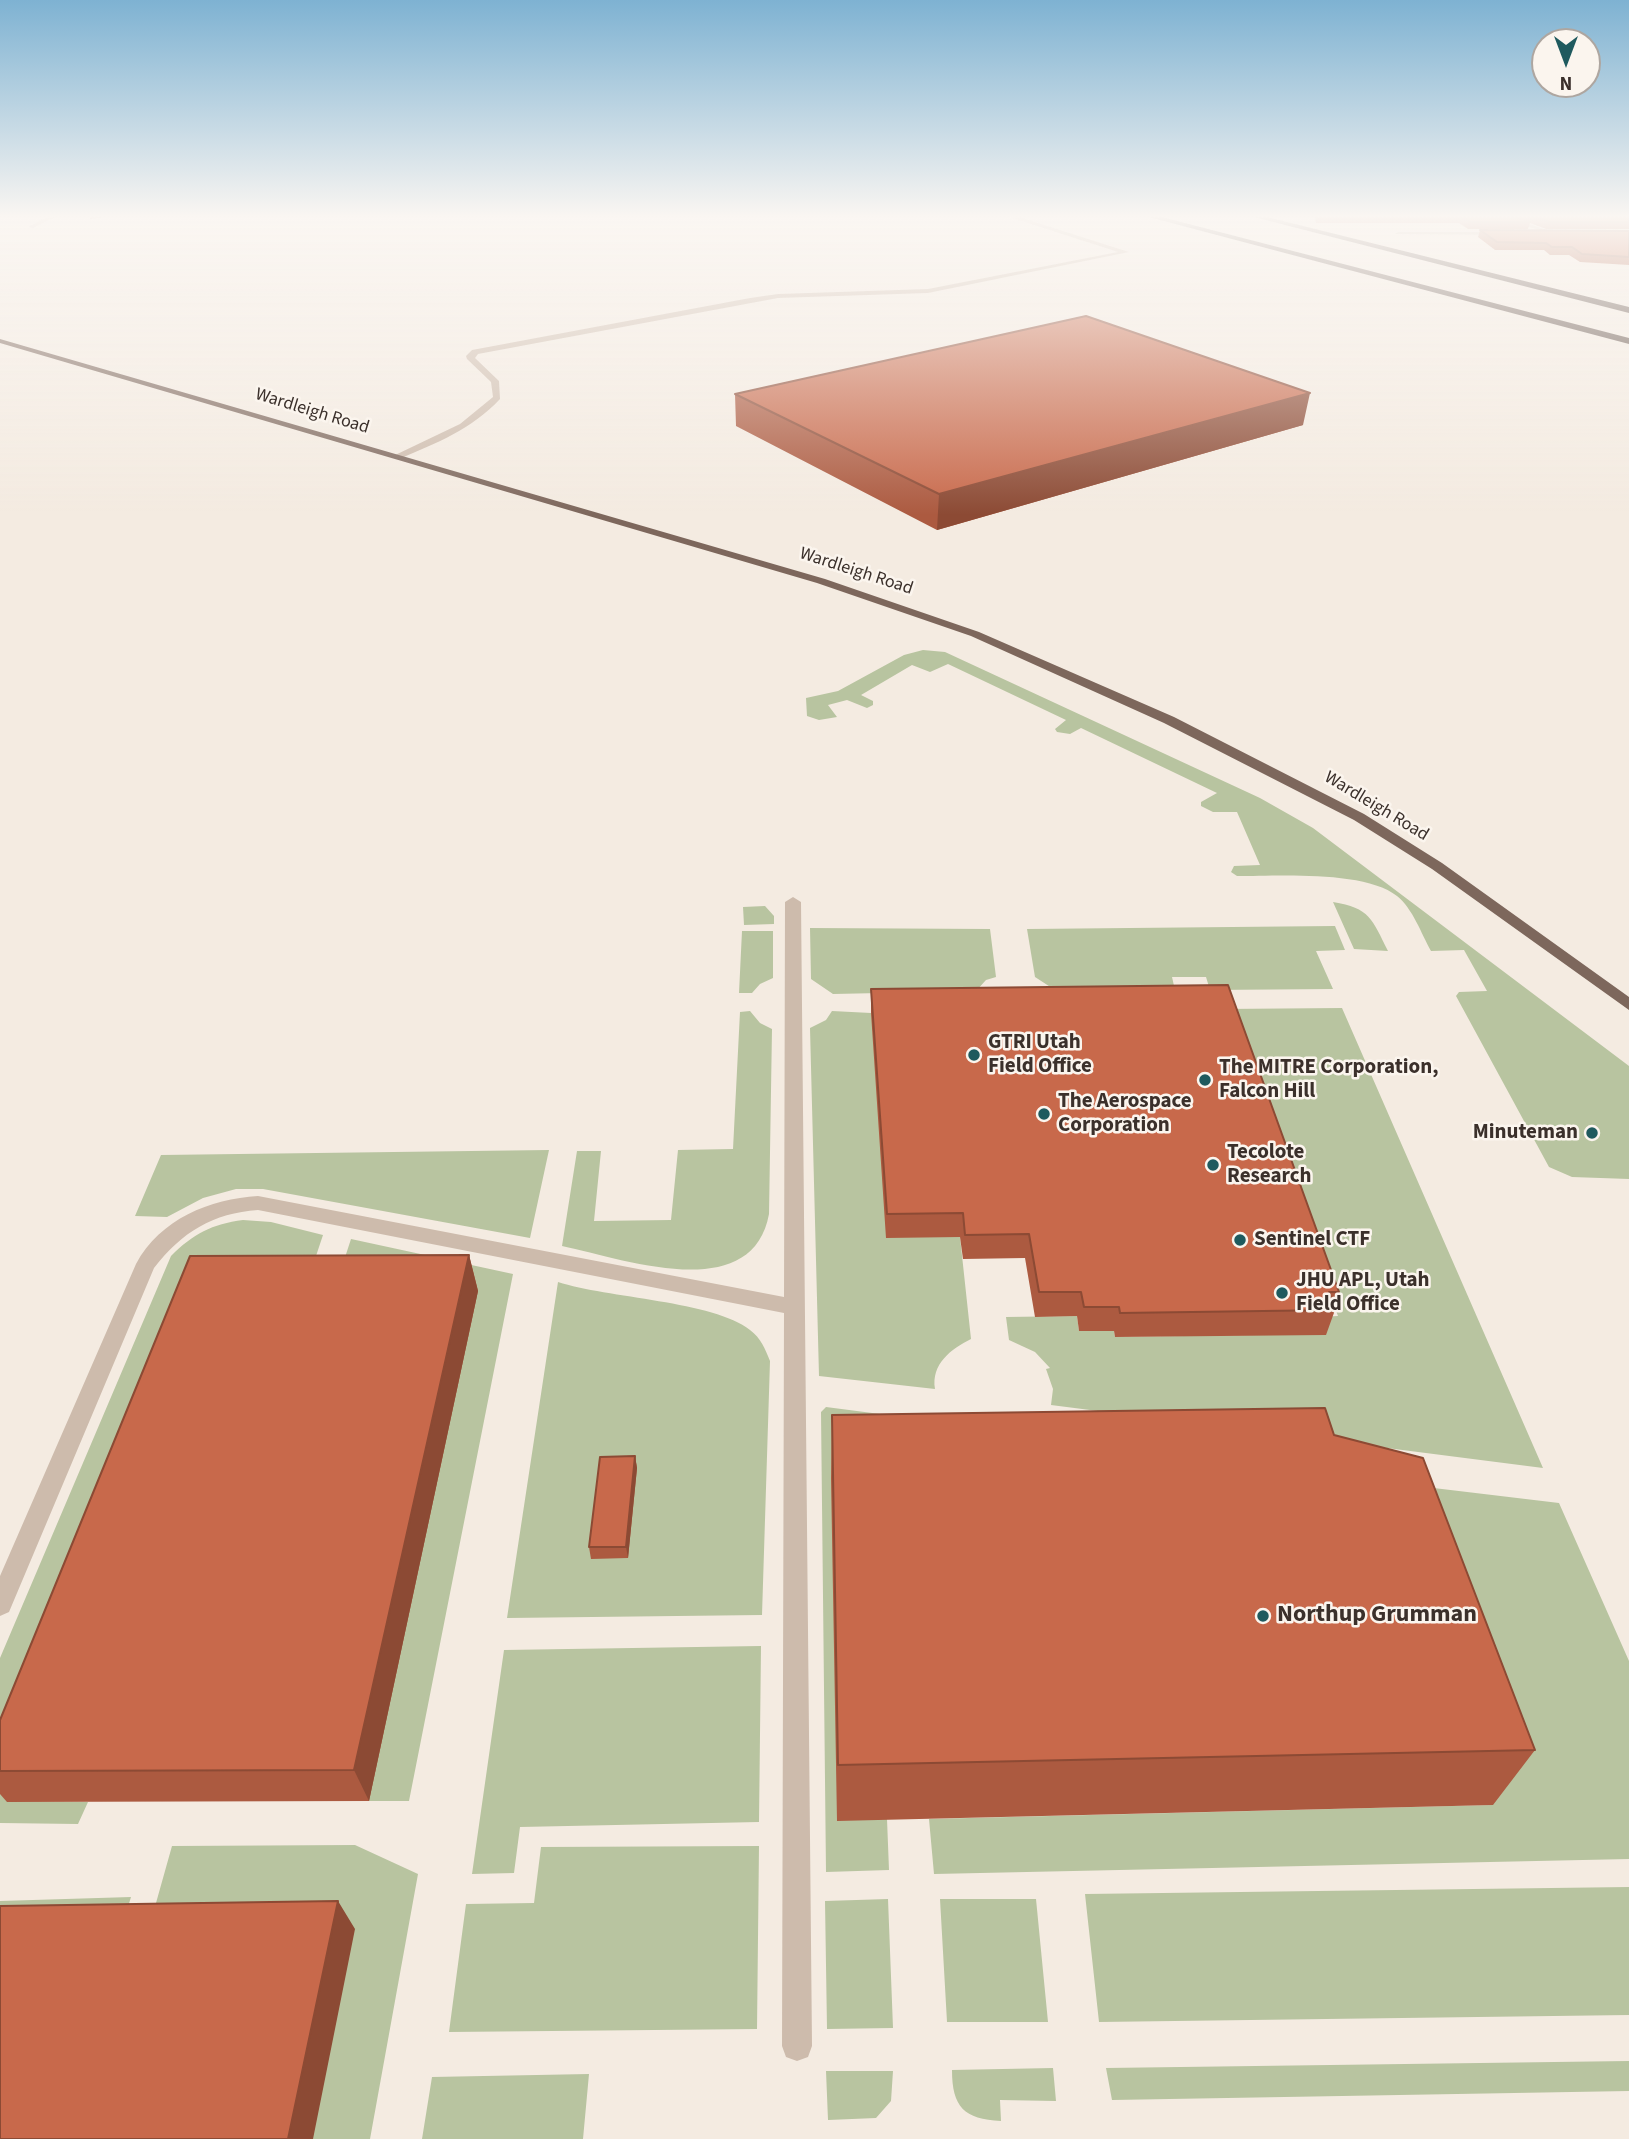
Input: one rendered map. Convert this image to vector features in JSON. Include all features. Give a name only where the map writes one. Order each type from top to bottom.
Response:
[{"type":"highway","points":[[1532,316],[1629,341]]},
{"type":"main road","name":"Wardleigh Road","points":[[0,341],[865,595],[964,629],[1047,664],[1230,749],[1359,817],[1460,881],[1629,1005]]},
{"type":"street","points":[[396,457],[471,423],[496,397],[495,381],[471,359],[470,356],[475,352],[666,316]]},
{"type":"street","points":[[793,902],[797,2046]]},
{"type":"street","points":[[0,1604],[146,1264],[178,1227],[210,1210],[236,1204],[258,1203],[795,1307]]},
{"type":"green space","points":[[923,650],[945,652],[1260,798],[1313,828],[1629,1066],[1629,1179],[1572,1177],[1549,1167],[1456,996],[1459,992],[1487,991],[1464,950],[1431,951],[1408,908],[1397,896],[1383,888],[1343,878],[1320,876],[1237,876],[1231,872],[1234,866],[1260,865],[1237,812],[1213,812],[1201,806],[1201,802],[1217,793],[1081,728],[1070,734],[1057,732],[1055,729],[1066,720],[948,664],[930,672],[912,665],[861,695],[873,701],[873,705],[867,708],[847,700],[828,705],[837,717],[819,720],[807,716],[806,698],[838,691],[904,655]]},
{"type":"green space","points":[[1333,902],[1355,908],[1368,917],[1388,951],[1354,949]]},
{"type":"green space","points":[[765,906],[774,916],[774,924],[744,925],[743,907]]},
{"type":"green space","points":[[1335,926],[1345,950],[1316,951],[1333,989],[1210,990],[1206,977],[1172,977],[1175,990],[1055,990],[1035,977],[1027,929]]},
{"type":"green space","points":[[810,928],[990,929],[996,977],[986,980],[976,991],[833,994],[811,979]]},
{"type":"green space","points":[[742,931],[773,931],[773,978],[760,984],[752,993],[739,993]]},
{"type":"green space","points":[[1342,1008],[1543,1468],[1051,1405],[1053,1389],[1046,1369],[1050,1368],[1035,1352],[1009,1340],[1006,1317],[1077,1316],[1079,1331],[1114,1331],[1115,1337],[1326,1334],[1320,1317],[1338,1316],[1223,1009]]},
{"type":"green space","points":[[750,1011],[760,1023],[772,1029],[769,1214],[758,1242],[738,1260],[712,1268],[682,1269],[650,1266],[562,1246],[577,1151],[601,1151],[594,1221],[671,1220],[678,1150],[733,1149],[740,1012]]},
{"type":"green space","points":[[832,1011],[871,1013],[960,1237],[971,1339],[944,1358],[936,1372],[935,1389],[819,1376],[810,1028],[826,1020]]},
{"type":"green space","points":[[549,1150],[530,1238],[263,1189],[236,1189],[203,1198],[167,1217],[135,1216],[161,1155]]},
{"type":"green space","points":[[243,1220],[271,1222],[323,1235],[304,1292],[7,1801],[88,1802],[78,1824],[0,1823],[0,1658],[171,1256],[204,1231]]},
{"type":"green space","points":[[351,1239],[513,1274],[409,1801],[369,1801],[334,1291]]},
{"type":"green space","points":[[558,1282],[712,1313],[733,1320],[750,1330],[762,1344],[770,1361],[762,1615],[507,1618]]},
{"type":"green space","points":[[826,1407],[957,1424],[887,1819],[889,1870],[826,1872],[821,1412]]},
{"type":"green space","points":[[1300,1472],[1559,1503],[1629,1661],[1629,1859],[934,1874],[929,1819],[1492,1805]]},
{"type":"green space","points":[[761,1646],[759,1822],[520,1827],[514,1873],[472,1874],[504,1650]]},
{"type":"green space","points":[[355,1845],[418,1874],[370,2139],[313,2139],[199,1910],[156,1903],[172,1846]]},
{"type":"green space","points":[[759,1846],[757,2029],[449,2032],[466,1904],[534,1903],[541,1847]]},
{"type":"green space","points":[[1629,1887],[1629,2015],[1099,2022],[1085,1894]]},
{"type":"green space","points":[[131,1897],[120,1933],[0,1935],[0,1901]]},
{"type":"green space","points":[[888,1899],[893,2028],[827,2029],[825,1901]]},
{"type":"green space","points":[[940,1899],[1036,1899],[1048,2022],[947,2022]]},
{"type":"green space","points":[[1629,2061],[1629,2091],[1112,2100],[1106,2068]]},
{"type":"green space","points":[[1053,2068],[1056,2101],[1000,2100],[1001,2121],[969,2114],[954,2093],[952,2070]]},
{"type":"green space","points":[[826,2071],[893,2071],[891,2101],[876,2118],[828,2120]]},
{"type":"green space","points":[[589,2074],[583,2139],[422,2139],[432,2077]]},
{"type":"building","points":[[1086,316],[1310,393],[939,494],[735,394]]},
{"type":"building","points":[[1228,985],[1339,1292],[1329,1292],[1335,1310],[1120,1313],[1119,1307],[1084,1307],[1081,1292],[1039,1292],[1029,1234],[965,1235],[963,1213],[887,1214],[871,989]]},
{"type":"building","points":[[469,1255],[354,1770],[0,1771],[0,1720],[190,1256]]},
{"type":"building","points":[[1325,1408],[1334,1435],[1423,1458],[1535,1750],[838,1765],[832,1415]]},
{"type":"building","points":[[635,1456],[626,1547],[589,1547],[600,1457]]},
{"type":"building","points":[[338,1901],[288,2139],[0,2139],[0,1906]]},
{"type":"place","name":"GTRI Utah Field Office","points":[[974,1055]]},
{"type":"place","name":"The MITRE Corporation, Falcon Hill","points":[[1205,1080]]},
{"type":"place","name":"The Aerospace Corporation","points":[[1044,1114]]},
{"type":"place","name":"Minuteman","points":[[1592,1133]]},
{"type":"place","name":"Tecolote Research","points":[[1213,1165]]},
{"type":"place","name":"Sentinel CTF","points":[[1240,1240]]},
{"type":"place","name":"JHU APL, Utah Field Office","points":[[1282,1293]]},
{"type":"place","name":"Northup Grumman","points":[[1263,1616]]}]
